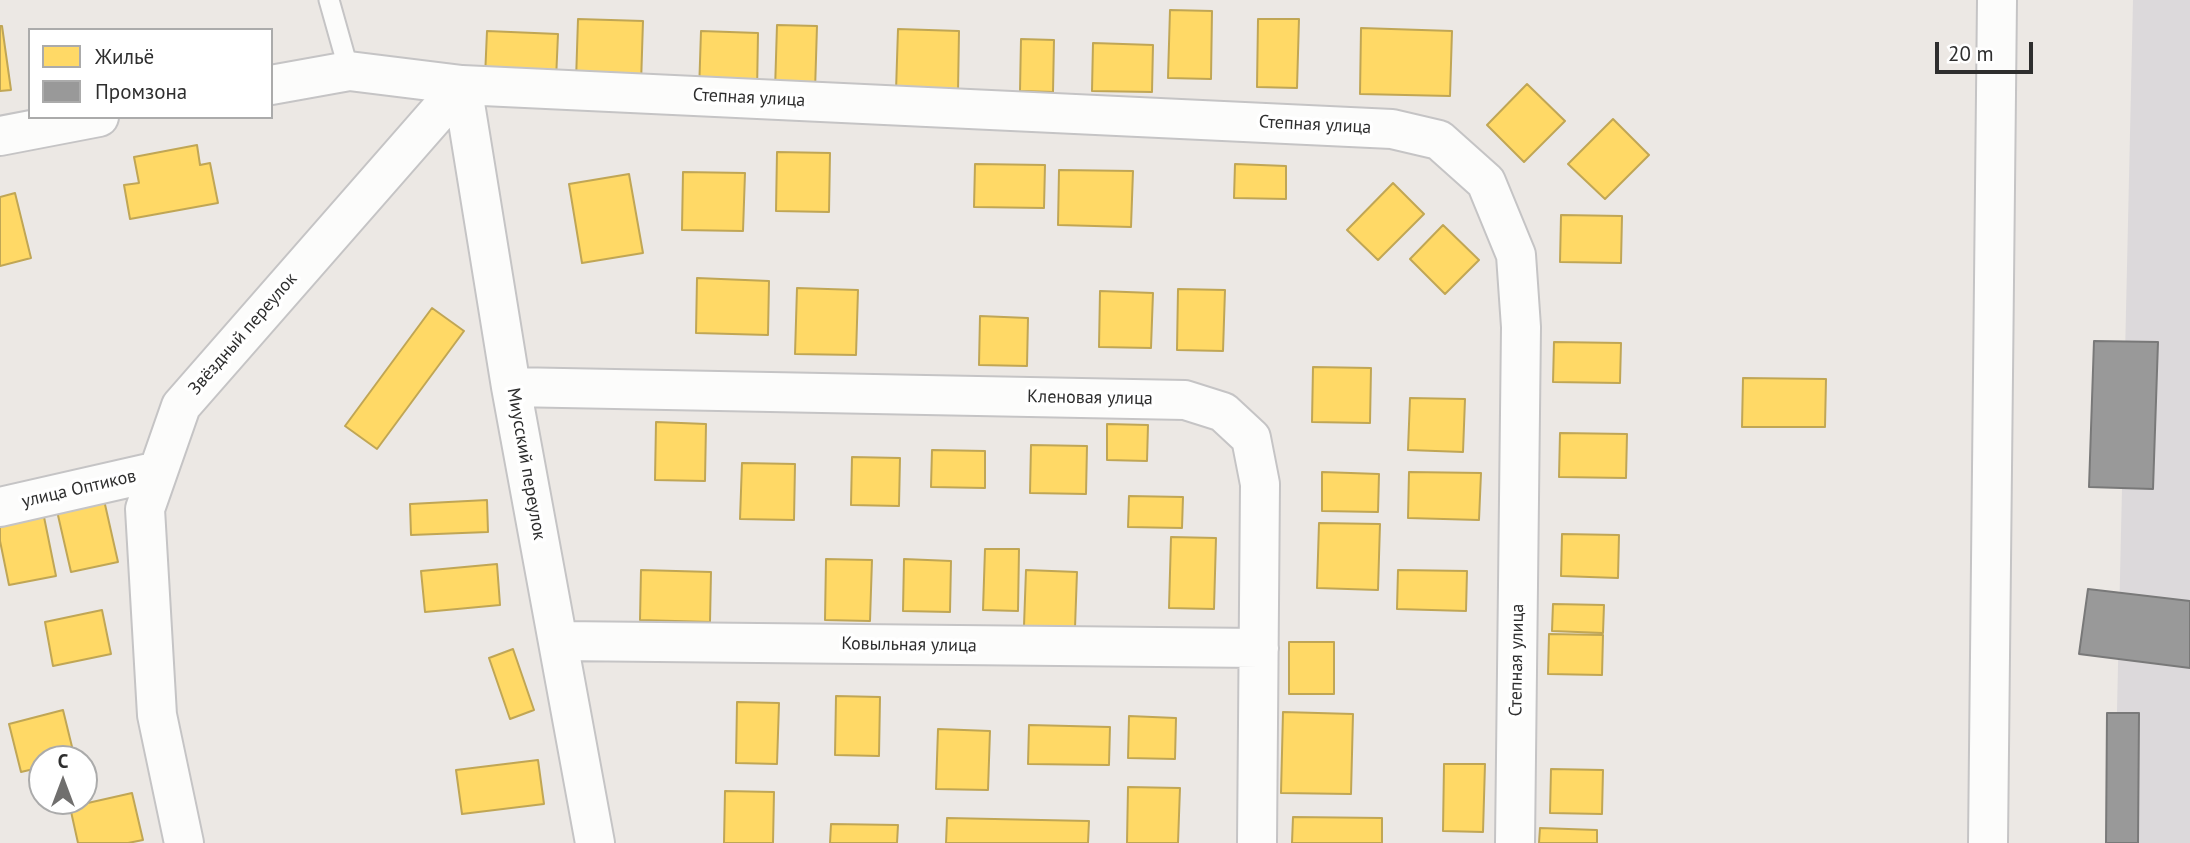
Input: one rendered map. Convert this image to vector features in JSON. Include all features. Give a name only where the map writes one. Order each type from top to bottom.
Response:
[{"type":"street","points":[[1988,843],[1997,0]]},
{"type":"street","name":"Степная улица","points":[[273,85],[349,71],[462,85],[1392,128],[1439,140],[1486,182],[1516,255],[1521,327],[1515,843]]},
{"type":"street","name":"Миусский переулок","points":[[462,85],[512,387],[595,843]]},
{"type":"street","name":"Звёздный переулок","points":[[184,843],[157,715],[145,509],[181,406],[462,85]]},
{"type":"street","points":[[0,136],[89,119]]},
{"type":"street","name":"Кленовая улица","points":[[512,387],[1185,400],[1223,412],[1251,438],[1260,484],[1257,843]]},
{"type":"street","name":"улица Оптиков","points":[[0,507],[158,471]]},
{"type":"street","name":"Ковыльная улица","points":[[558,641],[1259,648]]},
{"type":"lane","points":[[329,0],[349,71]]},
{"type":"shaded area","points":[[2133,0],[2190,0],[2190,843],[2114,843]]},
{"type":"building: Жильё","points":[[1170,10],[1212,11],[1211,79],[1168,78]]},
{"type":"building: Жильё","points":[[578,19],[643,21],[641,84],[576,81]]},
{"type":"building: Жильё","points":[[1258,19],[1299,19],[1297,88],[1257,87]]},
{"type":"building: Жильё","points":[[777,25],[817,26],[815,91],[775,90]]},
{"type":"building: Жильё","points":[[0,26],[11,90],[0,91]]},
{"type":"building: Жильё","points":[[1361,28],[1452,31],[1450,96],[1360,94]]},
{"type":"building: Жильё","points":[[898,29],[959,31],[958,92],[896,91]]},
{"type":"building: Жильё","points":[[487,31],[558,34],[556,80],[485,77]]},
{"type":"building: Жильё","points":[[701,31],[758,33],[757,93],[699,92]]},
{"type":"building: Жильё","points":[[1021,39],[1054,40],[1053,92],[1020,91]]},
{"type":"building: Жильё","points":[[1093,43],[1153,45],[1152,92],[1092,91]]},
{"type":"building: Жильё","points":[[1527,84],[1565,121],[1524,162],[1487,125]]},
{"type":"building: Жильё","points":[[1613,119],[1649,155],[1605,199],[1568,164]]},
{"type":"building: Жильё","points":[[197,145],[200,165],[210,163],[218,203],[130,219],[124,185],[139,183],[134,157]]},
{"type":"building: Жильё","points":[[777,152],[830,153],[829,212],[776,211]]},
{"type":"building: Жильё","points":[[975,164],[1045,165],[1044,208],[974,207]]},
{"type":"building: Жильё","points":[[1235,164],[1286,166],[1286,199],[1234,198]]},
{"type":"building: Жильё","points":[[1059,170],[1133,171],[1131,227],[1058,225]]},
{"type":"building: Жильё","points":[[683,172],[745,173],[743,231],[682,230]]},
{"type":"building: Жильё","points":[[629,174],[643,253],[582,263],[569,184]]},
{"type":"building: Жильё","points":[[1393,183],[1424,214],[1378,260],[1347,230]]},
{"type":"building: Жильё","points":[[15,193],[31,258],[0,266],[0,197]]},
{"type":"building: Жильё","points":[[1561,215],[1622,216],[1621,263],[1560,262]]},
{"type":"building: Жильё","points":[[1443,225],[1479,260],[1445,294],[1410,259]]},
{"type":"building: Жильё","points":[[697,278],[769,281],[768,335],[696,333]]},
{"type":"building: Жильё","points":[[797,288],[858,290],[856,355],[795,354]]},
{"type":"building: Жильё","points":[[1178,289],[1225,290],[1223,351],[1177,350]]},
{"type":"building: Жильё","points":[[1100,291],[1153,293],[1151,348],[1099,347]]},
{"type":"building: Жильё","points":[[432,308],[464,331],[377,449],[345,426]]},
{"type":"building: Жильё","points":[[980,316],[1028,318],[1027,366],[979,365]]},
{"type":"building: Жильё","points":[[1554,342],[1621,343],[1620,383],[1553,382]]},
{"type":"building: Жильё","points":[[1313,367],[1371,368],[1370,423],[1312,422]]},
{"type":"building: Жильё","points":[[1743,378],[1826,379],[1825,427],[1742,427]]},
{"type":"building: Жильё","points":[[1410,398],[1465,399],[1463,452],[1408,450]]},
{"type":"building: Жильё","points":[[656,422],[706,424],[705,481],[655,480]]},
{"type":"building: Жильё","points":[[1107,424],[1148,425],[1147,461],[1107,460]]},
{"type":"building: Жильё","points":[[1560,433],[1627,434],[1626,478],[1559,477]]},
{"type":"building: Жильё","points":[[1031,445],[1087,446],[1086,494],[1030,493]]},
{"type":"building: Жильё","points":[[932,450],[985,451],[985,488],[931,487]]},
{"type":"building: Жильё","points":[[852,457],[900,458],[899,506],[851,505]]},
{"type":"building: Жильё","points":[[742,463],[795,464],[794,520],[740,519]]},
{"type":"building: Жильё","points":[[1322,472],[1379,474],[1378,512],[1322,511]]},
{"type":"building: Жильё","points":[[1409,472],[1481,473],[1479,520],[1408,518]]},
{"type":"building: Жильё","points":[[1129,496],[1183,497],[1182,528],[1128,527]]},
{"type":"building: Жильё","points":[[104,500],[118,562],[71,572],[57,511]]},
{"type":"building: Жильё","points":[[487,500],[488,532],[411,535],[410,504]]},
{"type":"building: Жильё","points":[[43,512],[56,576],[9,585],[0,541],[0,521]]},
{"type":"building: Жильё","points":[[1319,523],[1380,524],[1378,590],[1317,588]]},
{"type":"building: Жильё","points":[[1562,534],[1619,535],[1618,578],[1561,576]]},
{"type":"building: Жильё","points":[[1171,537],[1216,538],[1214,609],[1169,608]]},
{"type":"building: Жильё","points":[[985,549],[1019,549],[1018,611],[983,610]]},
{"type":"building: Жильё","points":[[826,559],[872,560],[870,621],[825,620]]},
{"type":"building: Жильё","points":[[904,559],[951,561],[950,612],[903,611]]},
{"type":"building: Жильё","points":[[497,564],[500,605],[425,612],[421,571]]},
{"type":"building: Жильё","points":[[641,570],[711,572],[710,622],[640,620]]},
{"type":"building: Жильё","points":[[1026,570],[1077,572],[1075,628],[1024,626]]},
{"type":"building: Жильё","points":[[1398,570],[1467,571],[1466,611],[1397,609]]},
{"type":"building: Жильё","points":[[1553,604],[1604,605],[1603,633],[1552,631]]},
{"type":"building: Жильё","points":[[102,610],[111,654],[53,666],[45,622]]},
{"type":"building: Жильё","points":[[1549,634],[1603,635],[1602,675],[1548,674]]},
{"type":"building: Жильё","points":[[1289,642],[1334,642],[1334,694],[1289,694]]},
{"type":"building: Жильё","points":[[513,649],[534,710],[510,719],[489,658]]},
{"type":"building: Жильё","points":[[836,696],[880,697],[879,756],[835,755]]},
{"type":"building: Жильё","points":[[737,702],[779,703],[777,764],[736,763]]},
{"type":"building: Жильё","points":[[63,710],[72,745],[28,745],[28,770],[21,772],[9,724]]},
{"type":"building: Жильё","points":[[1283,712],[1353,714],[1351,794],[1281,793]]},
{"type":"building: Жильё","points":[[1129,716],[1176,718],[1175,759],[1128,758]]},
{"type":"building: Жильё","points":[[1029,725],[1110,727],[1109,765],[1028,764]]},
{"type":"building: Жильё","points":[[938,729],[990,731],[988,790],[936,789]]},
{"type":"building: Жильё","points":[[538,760],[544,804],[462,814],[456,770]]},
{"type":"building: Жильё","points":[[1444,764],[1485,764],[1483,832],[1443,831]]},
{"type":"building: Жильё","points":[[1551,769],[1603,770],[1602,814],[1550,813]]},
{"type":"building: Жильё","points":[[1128,787],[1180,788],[1178,843],[1127,843]]},
{"type":"building: Жильё","points":[[725,791],[774,792],[773,843],[724,843]]},
{"type":"building: Жильё","points":[[132,793],[143,840],[128,843],[78,843],[72,815],[98,815],[98,801]]},
{"type":"building: Жильё","points":[[1293,817],[1382,818],[1382,843],[1292,843]]},
{"type":"building: Жильё","points":[[947,818],[1089,821],[1088,843],[946,843]]},
{"type":"building: Жильё","points":[[831,824],[898,825],[897,843],[830,843]]},
{"type":"building: Жильё","points":[[1540,828],[1597,830],[1597,843],[1539,843]]},
{"type":"building: Промзона","points":[[2094,341],[2158,342],[2153,489],[2089,487]]},
{"type":"building: Промзона","points":[[2088,589],[2190,601],[2190,668],[2079,654]]},
{"type":"building: Промзона","points":[[2107,713],[2139,713],[2138,843],[2106,843]]}]
